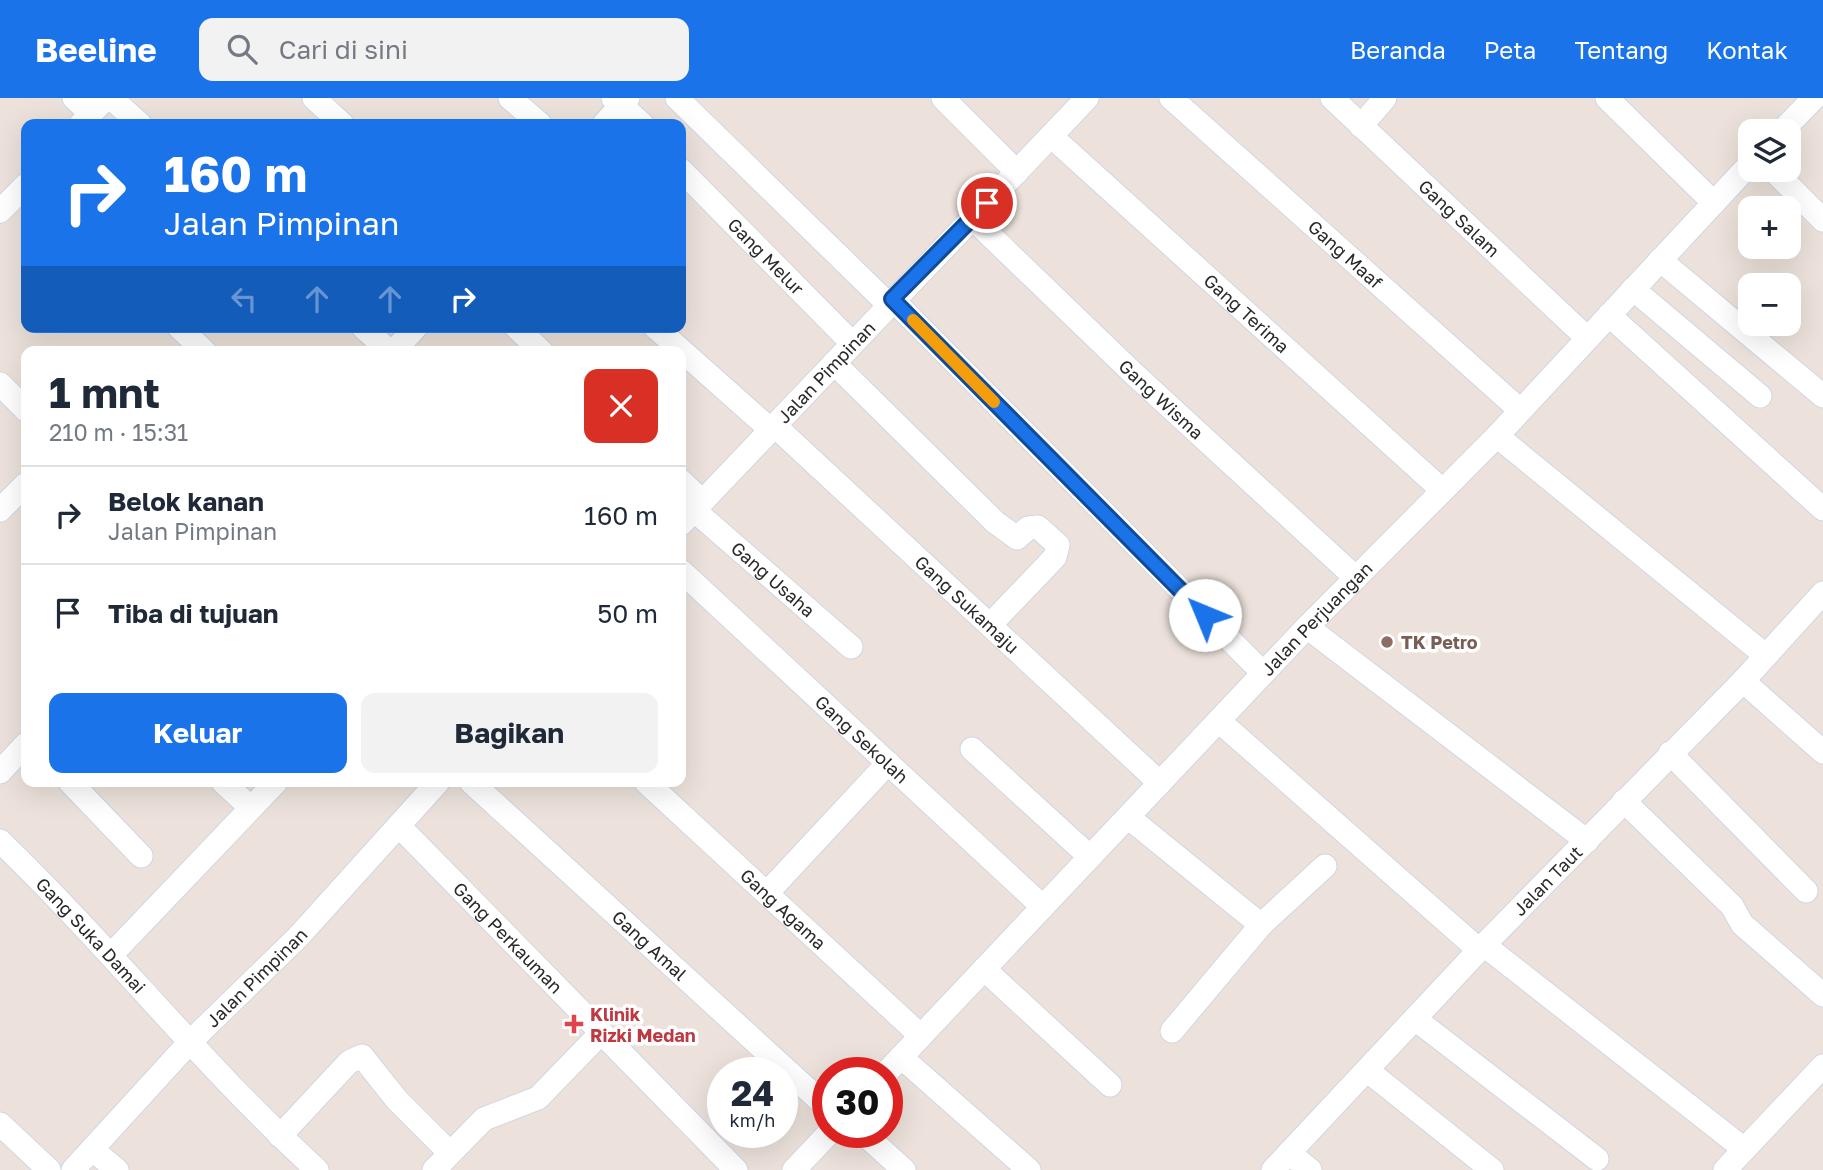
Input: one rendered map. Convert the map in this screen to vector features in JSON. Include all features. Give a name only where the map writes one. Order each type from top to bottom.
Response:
[{"type":"street","points":[[314,98],[337,119]]},
{"type":"street","points":[[510,98],[534,119]]},
{"type":"street","points":[[677,98],[890,302],[1263,673]]},
{"type":"street","points":[[943,98],[1017,172]]},
{"type":"street","name":"Jalan Pimpinan","points":[[692,512],[851,342],[1087,98]]},
{"type":"street","name":"Gang Maaf","points":[[1171,98],[1520,410]]},
{"type":"street","name":"Gang Salam","points":[[1332,98],[1587,338]]},
{"type":"street","points":[[1360,126],[1385,98]]},
{"type":"street","points":[[1607,98],[1714,203]]},
{"type":"street","points":[[1794,119],[1814,98]]},
{"type":"street","points":[[608,119],[621,100],[638,119]]},
{"type":"street","points":[[93,106],[127,119]]},
{"type":"street","name":"Gang Terima","points":[[1051,136],[1442,490]]},
{"type":"street","name":"Gang Melur","points":[[686,175],[851,342]]},
{"type":"street","name":"Jalan Perjuangan","points":[[901,1057],[1307,627],[1497,436],[1738,177]]},
{"type":"street","points":[[1785,182],[1823,220]]},
{"type":"street","name":"Gang Wisma","points":[[972,218],[1134,374],[1356,578]]},
{"type":"street","points":[[1660,260],[1823,396]]},
{"type":"street","points":[[1633,289],[1760,396]]},
{"type":"street","points":[[1609,315],[1823,509]]},
{"type":"street","points":[[185,333],[199,346]]},
{"type":"street","points":[[370,333],[384,346]]},
{"type":"street","points":[[397,346],[410,333]]},
{"type":"street","points":[[522,333],[536,346]]},
{"type":"street","name":"Gang Sukamaju","points":[[662,333],[677,346]]},
{"type":"street","name":"Gang Sukamaju","points":[[686,354],[773,428],[1160,783]]},
{"type":"street","points":[[834,363],[995,522],[1017,538],[1028,527],[1038,527],[1058,545],[1055,557],[990,625]]},
{"type":"street","points":[[0,384],[21,405]]},
{"type":"street","points":[[1497,436],[1765,656]]},
{"type":"street","points":[[0,510],[21,489]]},
{"type":"street","name":"Gang Usaha","points":[[686,495],[692,512],[851,647]]},
{"type":"street","name":"Gang Sekolah","points":[[686,576],[1043,907]]},
{"type":"street","name":"Jalan Taut","points":[[1273,1170],[1482,948],[1821,599]]},
{"type":"street","points":[[1307,627],[1587,841]]},
{"type":"street","points":[[1743,681],[1823,752]]},
{"type":"street","points":[[1219,721],[1482,948],[1744,1149]]},
{"type":"street","points":[[0,772],[21,749]]},
{"type":"street","points":[[972,749],[1090,857]]},
{"type":"street","points":[[1670,753],[1806,891]]},
{"type":"street","points":[[768,892],[888,763]]},
{"type":"street","points":[[75,787],[141,856]]},
{"type":"street","points":[[228,787],[251,808]]},
{"type":"street","points":[[111,955],[271,787]]},
{"type":"street","name":"Jalan Pimpinan","points":[[73,1170],[93,1150],[184,1037],[298,937],[434,787]]},
{"type":"street","name":"Gang Amal","points":[[476,787],[812,1093]]},
{"type":"street","name":"Gang Agama","points":[[652,787],[921,1036]]},
{"type":"street","points":[[1624,802],[1732,906],[1742,924],[1823,995]]},
{"type":"street","points":[[1128,817],[1261,925]]},
{"type":"street","name":"Gang Perkauman","points":[[399,826],[736,1170]]},
{"type":"street","name":"Gang Suka Damai","points":[[0,841],[111,955],[184,1037],[280,1136],[317,1170]]},
{"type":"street","points":[[1172,1031],[1261,925],[1325,866]]},
{"type":"street","points":[[984,969],[1110,1085]]},
{"type":"street","points":[[1416,1018],[1597,1159]]},
{"type":"street","points":[[434,1170],[484,1119],[538,1098],[600,1034]]},
{"type":"street","points":[[280,1136],[349,1062],[362,1056],[397,1100],[450,1153]]},
{"type":"street","points":[[1725,1170],[1823,1066]]},
{"type":"street","points":[[1368,1071],[1492,1170]]},
{"type":"street","points":[[903,1072],[1029,1170]]},
{"type":"street","points":[[0,1124],[49,1170]]},
{"type":"street","points":[[794,1170],[815,1148]]},
{"type":"street","points":[[880,1148],[904,1170]]},
{"type":"street","points":[[93,1150],[117,1170]]},
{"type":"street","points":[[1289,1153],[1310,1170]]},
{"type":"slow traffic","points":[[913,320],[994,402]]},
{"type":"place","name":"TK Petro","points":[[1387,642]]},
{"type":"place","name":"Klinik Rizki Medan","points":[[574,1024]]},
{"type":"route","points":[[987,203],[892,299],[1205,615]]}]
